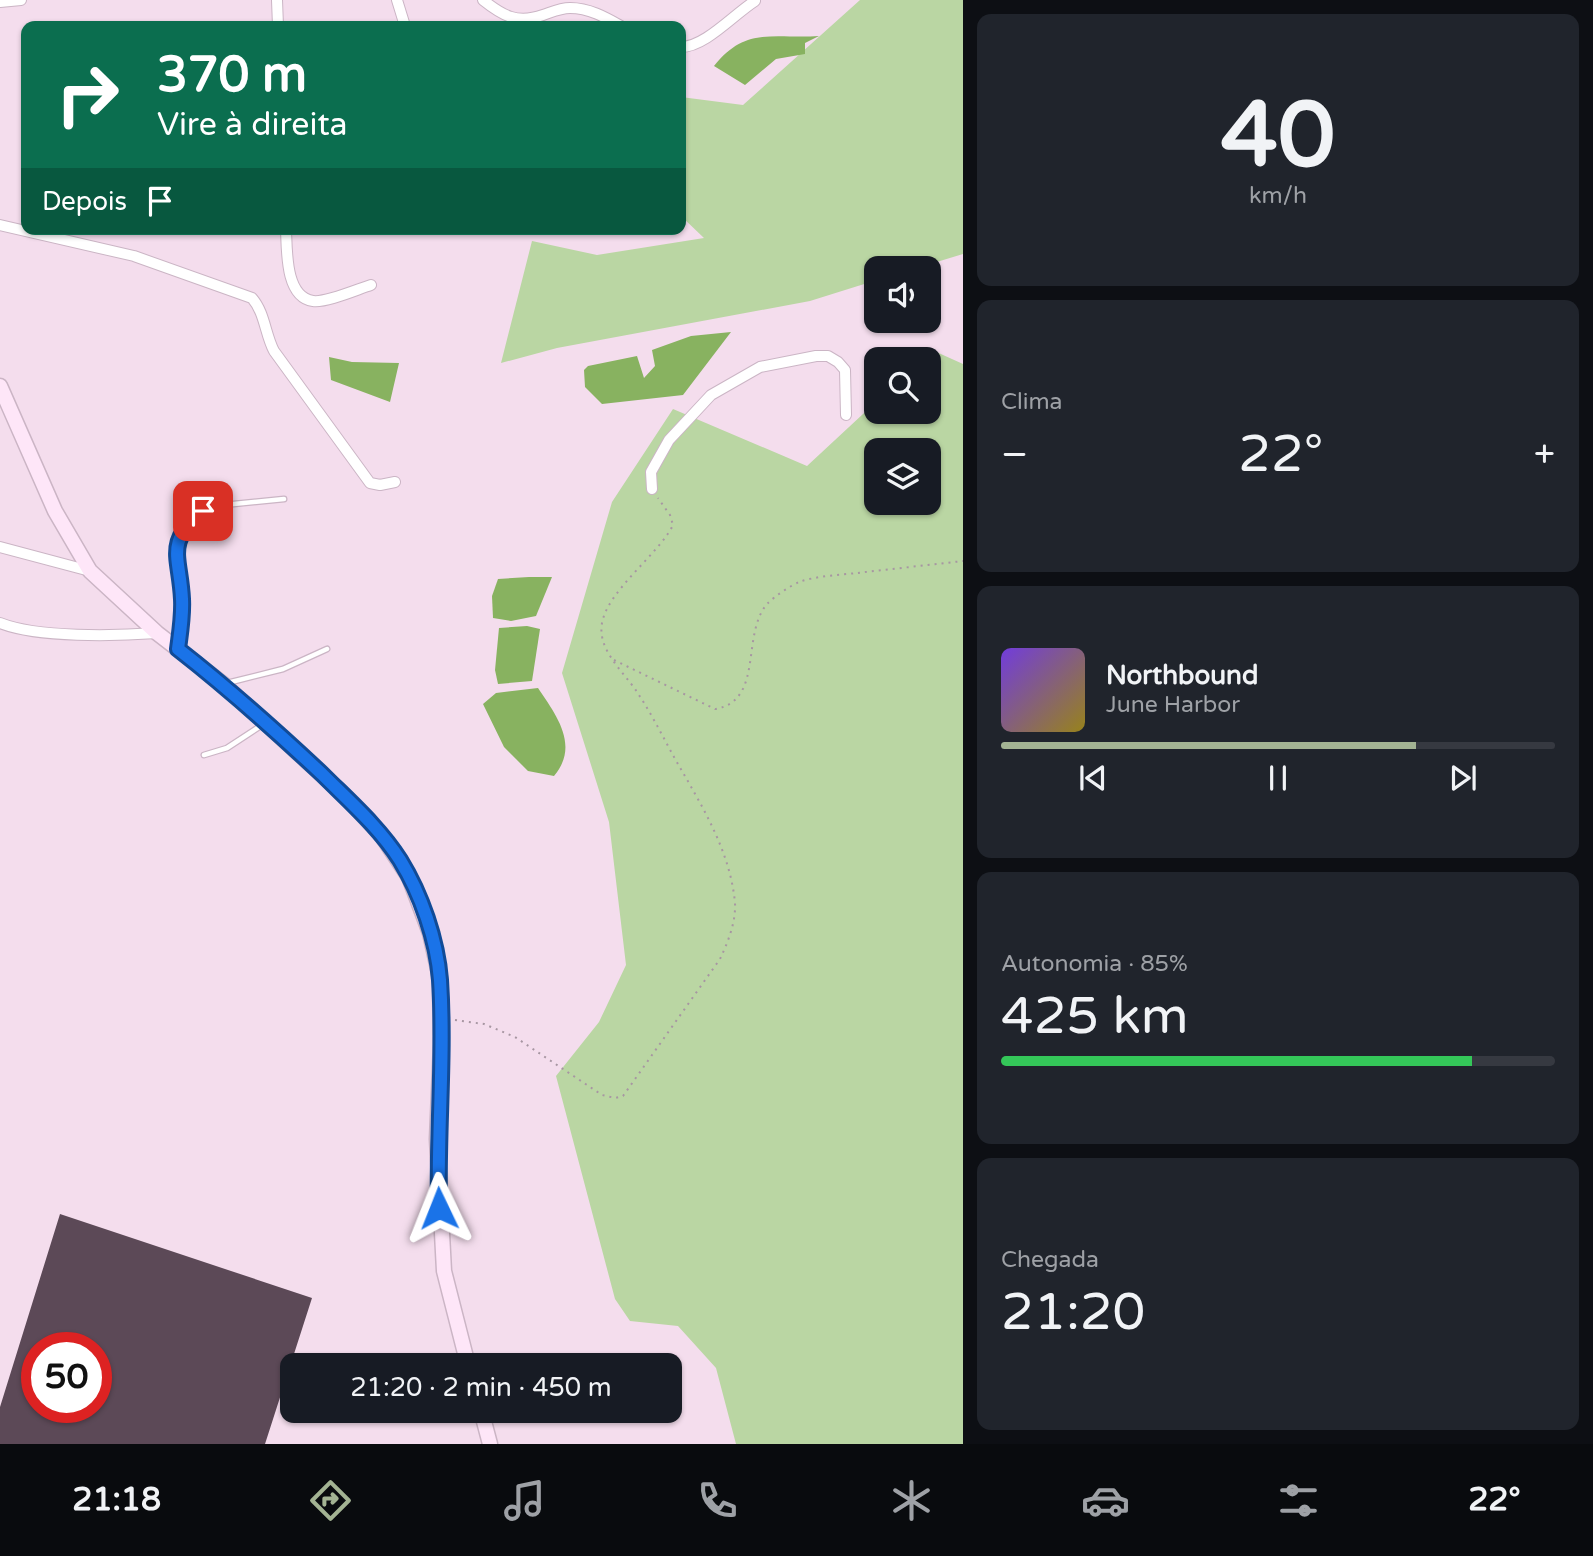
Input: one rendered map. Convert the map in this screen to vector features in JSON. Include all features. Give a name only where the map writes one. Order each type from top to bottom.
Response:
[{"type":"main road","points":[[0,386],[55,511],[90,571],[157,634],[223,684],[351,803],[382,835],[409,877],[430,933],[440,978],[437,1139],[444,1271],[465,1353]]},
{"type":"main road","points":[[484,1423],[490,1444]]},
{"type":"street","points":[[0,2],[20,0]]},
{"type":"street","points":[[277,0],[278,21]]},
{"type":"street","points":[[397,0],[403,21]]},
{"type":"street","points":[[483,0],[508,18],[517,20],[570,8],[595,13],[611,21]]},
{"type":"street","points":[[686,46],[700,44],[734,14],[755,1]]},
{"type":"street","points":[[0,225],[21,230]]},
{"type":"street","points":[[43,235],[134,256],[252,298],[258,305],[266,337],[274,351],[370,483],[380,485],[395,482]]},
{"type":"street","points":[[287,235],[292,282],[304,297],[319,301],[371,285]]},
{"type":"street","points":[[652,489],[651,472],[669,439],[711,395],[760,367],[828,356],[845,370],[846,415]]},
{"type":"street","points":[[0,547],[90,571]]},
{"type":"street","points":[[0,622],[30,629],[91,635],[157,634]]},
{"type":"lane","points":[[178,649],[182,606],[177,565],[179,535],[194,519],[214,506],[284,499]]},
{"type":"lane","points":[[223,684],[283,669],[327,649]]},
{"type":"lane","points":[[204,755],[227,748],[266,723]]},
{"type":"path","points":[[440,1018],[484,1024],[515,1037],[602,1095],[615,1098],[623,1096],[720,959],[730,938],[735,904],[718,833],[637,692],[602,640],[602,622],[614,600],[673,525],[670,515],[652,489]]},
{"type":"path","points":[[613,660],[715,709],[726,708],[734,704],[743,693],[759,618],[767,603],[799,583],[836,575],[963,561]]},
{"type":"shaded area","points":[[860,0],[963,0],[963,254],[941,261],[941,256],[864,256],[864,284],[810,301],[557,348],[501,363],[532,241],[597,255],[704,238],[686,221],[686,98],[743,105]]},
{"type":"shaded area","points":[[774,36],[819,36],[805,43],[805,54],[776,59],[745,85],[714,66],[726,53],[749,40]]},
{"type":"shaded area","points":[[731,332],[683,395],[602,404],[585,387],[584,370],[588,366],[637,356],[644,378],[655,366],[652,350],[691,336]]},
{"type":"shaded area","points":[[941,354],[963,364],[963,1444],[736,1444],[716,1368],[678,1326],[630,1321],[615,1299],[556,1076],[599,1022],[626,965],[609,822],[562,673],[612,502],[673,409],[807,466],[864,413],[864,424],[941,424]]},
{"type":"shaded area","points":[[329,357],[352,362],[399,363],[390,402],[331,380]]},
{"type":"shaded area","points":[[552,577],[536,616],[511,621],[493,618],[492,596],[498,579]]},
{"type":"shaded area","points":[[527,626],[540,629],[532,681],[498,684],[495,670],[499,628]]},
{"type":"shaded area","points":[[538,688],[558,720],[565,742],[562,764],[554,776],[528,771],[504,747],[483,704],[496,693]]},
{"type":"building","points":[[60,1214],[312,1298],[294,1353],[280,1353],[280,1397],[265,1444],[0,1444],[0,1407],[21,1339],[21,1423],[112,1423],[112,1332],[23,1332]]},
{"type":"route","points":[[203,511],[179,535],[177,565],[182,615],[178,649],[223,684],[299,753],[382,835],[400,860],[424,914],[440,978],[441,1044],[437,1139],[439,1208]]}]
